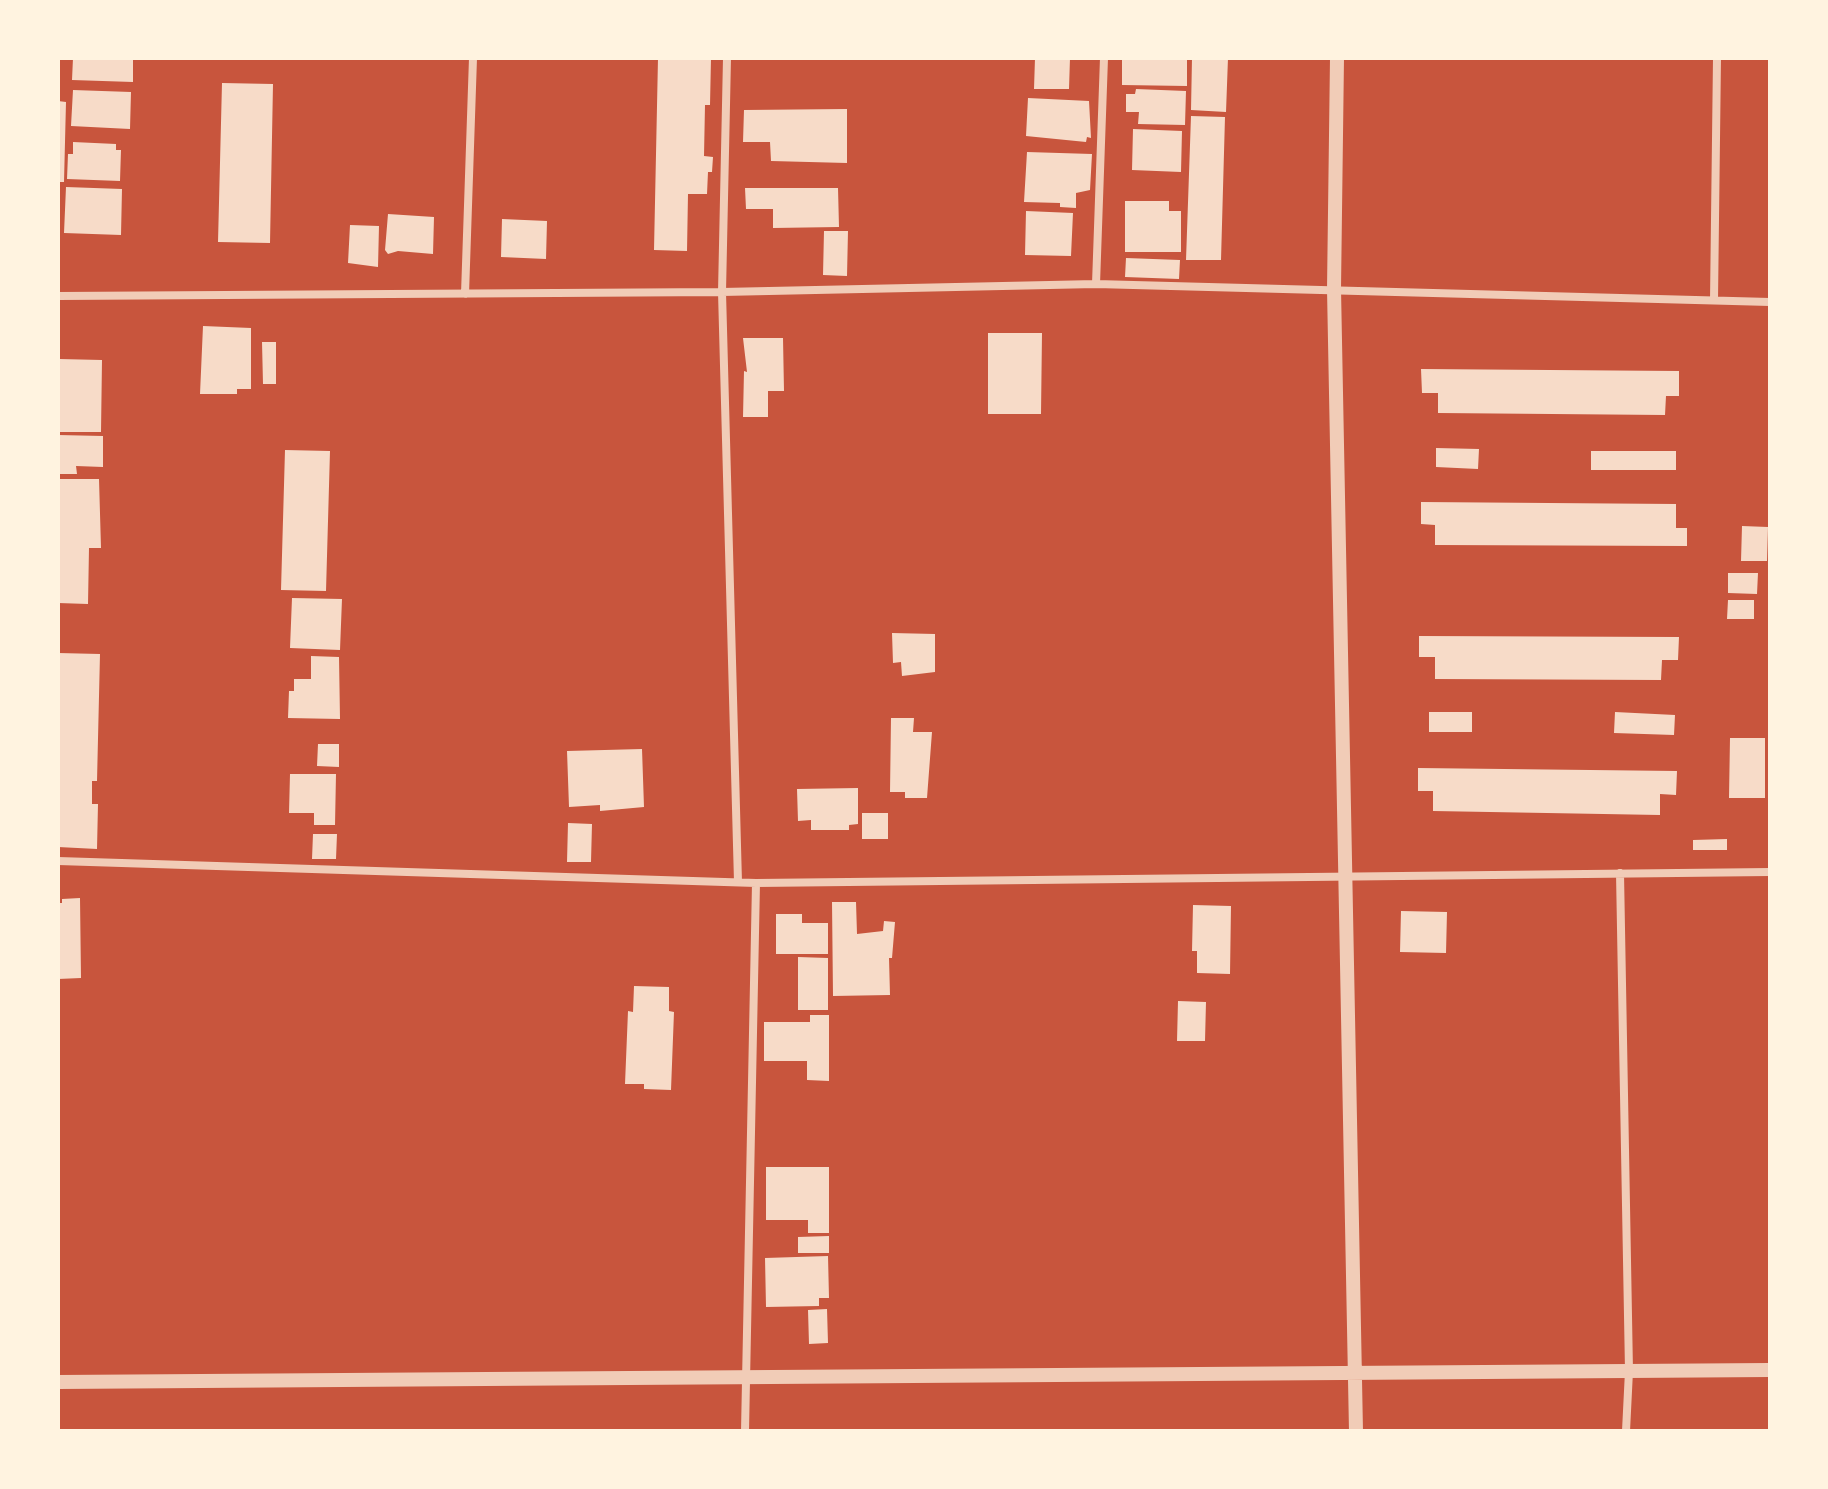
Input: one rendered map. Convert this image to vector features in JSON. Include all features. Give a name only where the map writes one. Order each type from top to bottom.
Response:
[{"type":"street","points":[[465,294],[473,58]]},
{"type":"street","points":[[727,58],[722,292],[738,882]]},
{"type":"street","points":[[1096,284],[1104,58]]},
{"type":"street","points":[[1337,58],[1334,289],[1348,876],[1356,1431]]},
{"type":"street","points":[[1714,300],[1717,58]]},
{"type":"street","points":[[58,296],[722,292],[1096,284],[1770,302]]},
{"type":"street","points":[[58,861],[756,883],[1770,872]]},
{"type":"street","points":[[1620,873],[1629,1371],[1626,1431]]},
{"type":"street","points":[[745,1431],[756,883]]},
{"type":"street","points":[[58,1382],[1770,1370]]},
{"type":"building","points":[[73,58],[133,58],[133,82],[72,80]]},
{"type":"building","points":[[658,58],[711,58],[710,105],[705,105],[704,156],[713,157],[712,172],[708,172],[707,194],[688,194],[687,251],[654,250]]},
{"type":"building","points":[[1035,58],[1070,58],[1069,89],[1034,89]]},
{"type":"building","points":[[1122,58],[1187,58],[1187,86],[1122,85]]},
{"type":"building","points":[[1192,58],[1228,58],[1226,112],[1191,110]]},
{"type":"building","points":[[222,83],[273,84],[270,243],[218,242]]},
{"type":"building","points":[[1136,89],[1186,91],[1185,125],[1138,124],[1139,112],[1126,112],[1126,94],[1135,94]]},
{"type":"building","points":[[73,90],[131,92],[130,129],[71,126]]},
{"type":"building","points":[[1028,98],[1089,101],[1091,138],[1087,137],[1086,142],[1026,136]]},
{"type":"building","points":[[58,101],[66,102],[64,182],[58,182]]},
{"type":"building","points":[[847,109],[847,163],[771,161],[770,142],[743,142],[744,110]]},
{"type":"building","points":[[1191,116],[1225,117],[1221,260],[1186,260]]},
{"type":"building","points":[[1133,129],[1182,131],[1181,172],[1132,170]]},
{"type":"building","points":[[73,142],[116,144],[116,150],[121,150],[120,181],[67,179],[68,154],[73,154]]},
{"type":"building","points":[[1027,152],[1092,154],[1090,190],[1076,193],[1076,208],[1060,207],[1060,203],[1024,202]]},
{"type":"building","points":[[66,187],[122,189],[121,235],[64,233]]},
{"type":"building","points":[[745,188],[838,188],[839,227],[773,228],[773,209],[746,209]]},
{"type":"building","points":[[1125,201],[1169,201],[1169,211],[1181,211],[1181,252],[1125,252]]},
{"type":"building","points":[[1026,211],[1073,213],[1071,256],[1025,255]]},
{"type":"building","points":[[388,214],[434,217],[433,254],[398,251],[388,254],[385,250]]},
{"type":"building","points":[[502,219],[547,221],[546,259],[501,257]]},
{"type":"building","points":[[350,225],[379,226],[378,267],[348,263]]},
{"type":"building","points":[[824,231],[848,231],[847,276],[823,275]]},
{"type":"building","points":[[1126,258],[1180,260],[1179,279],[1125,277]]},
{"type":"building","points":[[203,326],[251,328],[251,389],[237,389],[237,394],[200,394]]},
{"type":"building","points":[[988,333],[1042,333],[1041,414],[988,414]]},
{"type":"building","points":[[743,338],[783,338],[784,391],[768,391],[768,417],[743,417],[744,371],[747,372]]},
{"type":"building","points":[[262,342],[276,342],[276,384],[263,384]]},
{"type":"building","points":[[59,359],[102,360],[101,432],[58,432]]},
{"type":"building","points":[[1421,369],[1679,371],[1679,396],[1666,396],[1665,415],[1438,413],[1438,393],[1422,393]]},
{"type":"building","points":[[58,435],[103,436],[103,467],[76,466],[77,474],[58,474]]},
{"type":"building","points":[[1436,448],[1479,449],[1478,469],[1436,467]]},
{"type":"building","points":[[285,450],[330,451],[326,591],[281,590]]},
{"type":"building","points":[[1591,451],[1676,451],[1676,470],[1591,470]]},
{"type":"building","points":[[58,479],[99,479],[101,548],[89,548],[88,604],[58,603]]},
{"type":"building","points":[[1421,502],[1676,504],[1676,528],[1687,528],[1687,546],[1435,545],[1435,525],[1421,524]]},
{"type":"building","points":[[1742,526],[1768,527],[1767,561],[1741,561]]},
{"type":"building","points":[[1728,573],[1758,573],[1757,594],[1728,593]]},
{"type":"building","points":[[292,598],[342,599],[340,650],[290,648]]},
{"type":"building","points":[[1728,600],[1754,600],[1754,619],[1727,619]]},
{"type":"building","points":[[892,633],[935,634],[935,672],[902,676],[901,662],[893,663]]},
{"type":"building","points":[[1419,636],[1679,637],[1678,660],[1662,660],[1661,680],[1435,679],[1435,657],[1419,657]]},
{"type":"building","points":[[58,653],[100,654],[97,781],[92,781],[92,804],[98,804],[97,849],[58,847]]},
{"type":"building","points":[[311,656],[339,657],[340,719],[288,718],[289,691],[294,691],[294,679],[311,679]]},
{"type":"building","points":[[1429,712],[1472,712],[1472,732],[1429,732]]},
{"type":"building","points":[[1615,712],[1675,715],[1674,735],[1614,733]]},
{"type":"building","points":[[891,718],[914,718],[913,732],[932,732],[927,798],[905,798],[905,792],[890,792]]},
{"type":"building","points":[[1730,738],[1765,738],[1765,798],[1729,798]]},
{"type":"building","points":[[318,744],[339,744],[339,767],[317,766]]},
{"type":"building","points":[[642,749],[644,807],[600,811],[600,805],[569,807],[567,751]]},
{"type":"building","points":[[1418,768],[1677,771],[1676,795],[1660,794],[1660,815],[1433,811],[1433,791],[1418,791]]},
{"type":"building","points":[[290,774],[336,774],[335,825],[314,825],[314,813],[289,813]]},
{"type":"building","points":[[858,788],[858,824],[849,825],[849,830],[811,830],[811,820],[798,821],[797,789]]},
{"type":"building","points":[[862,813],[888,813],[888,839],[862,839]]},
{"type":"building","points":[[568,823],[592,824],[591,862],[567,862]]},
{"type":"building","points":[[313,834],[337,834],[336,859],[312,859]]},
{"type":"building","points":[[1727,839],[1727,850],[1693,850],[1693,840]]},
{"type":"building","points":[[80,898],[81,978],[58,979],[58,903],[62,903],[62,899]]},
{"type":"building","points":[[832,902],[856,902],[857,934],[883,931],[884,921],[895,922],[892,958],[889,958],[890,995],[833,996]]},
{"type":"building","points":[[1193,905],[1231,906],[1230,974],[1197,973],[1197,951],[1192,951]]},
{"type":"building","points":[[1401,911],[1447,912],[1446,953],[1400,952]]},
{"type":"building","points":[[776,914],[802,914],[802,923],[828,923],[828,954],[776,954]]},
{"type":"building","points":[[798,957],[828,958],[828,1010],[798,1010]]},
{"type":"building","points":[[634,986],[669,987],[669,1011],[674,1012],[671,1090],[644,1089],[644,1084],[625,1084],[628,1011],[633,1012]]},
{"type":"building","points":[[1178,1001],[1206,1002],[1205,1041],[1177,1041]]},
{"type":"building","points":[[810,1015],[829,1015],[829,1081],[807,1080],[807,1061],[764,1061],[764,1022],[810,1022]]},
{"type":"building","points":[[766,1167],[829,1167],[829,1233],[808,1233],[808,1220],[766,1220]]},
{"type":"building","points":[[829,1236],[829,1253],[798,1253],[798,1237]]},
{"type":"building","points":[[828,1256],[829,1298],[819,1298],[819,1306],[766,1307],[765,1258]]},
{"type":"building","points":[[827,1309],[828,1343],[809,1344],[808,1310]]}]
